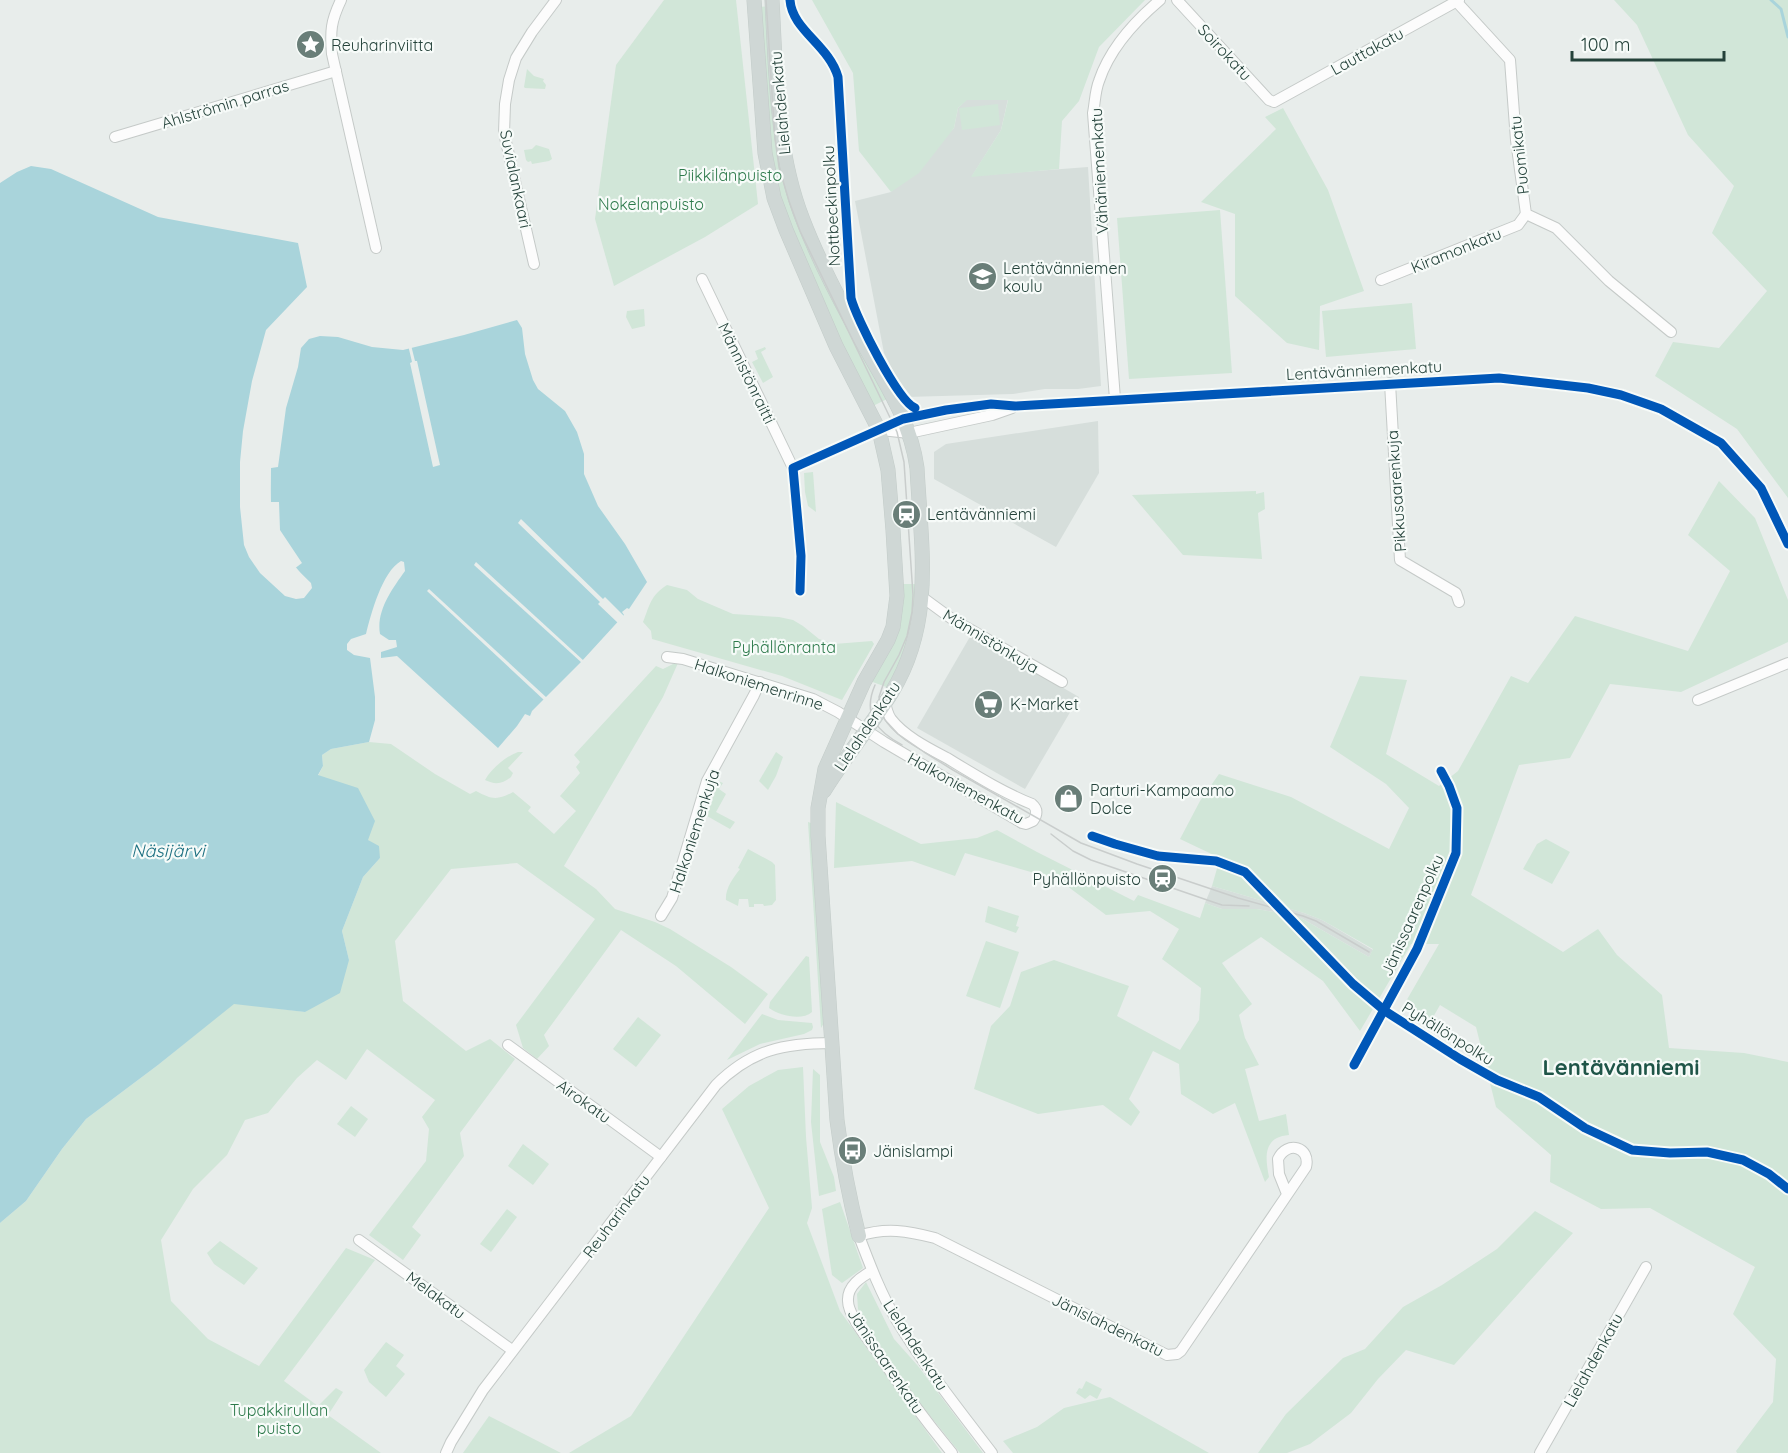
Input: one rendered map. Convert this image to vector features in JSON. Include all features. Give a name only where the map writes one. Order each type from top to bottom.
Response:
[{"type":"main road","name":"Lielahdenkatu","points":[[754,0],[765,153],[774,198],[836,346],[879,430],[888,470],[896,580],[896,614],[888,640],[864,682],[825,769],[820,798],[818,836],[841,1154],[859,1236]]},
{"type":"main road","name":"Lielahdenkatu","points":[[772,0],[783,153],[792,191],[803,221],[842,304],[903,419],[914,450],[917,468],[922,597],[914,645],[900,678],[820,798]]},
{"type":"street","points":[[341,0],[333,16],[330,34],[332,54],[376,248]]},
{"type":"street","name":"Suvialankaari","points":[[534,264],[504,133],[505,104],[516,58],[556,0]]},
{"type":"street","name":"Vähäniemenkatu","points":[[1114,399],[1093,113],[1098,83],[1113,51],[1144,14],[1160,0]]},
{"type":"street","name":"Soirokatu","points":[[1177,0],[1269,100],[1274,102]]},
{"type":"street","name":"Lauttakatu","points":[[1274,102],[1457,0]]},
{"type":"street","name":"Puomikatu","points":[[1457,0],[1510,60],[1516,140],[1526,214],[1556,228],[1609,282],[1671,332]]},
{"type":"street","name":"Ahlströmin parras","points":[[115,137],[336,71]]},
{"type":"street","name":"Kiramonkatu","points":[[1381,280],[1518,225],[1526,214]]},
{"type":"street","name":"Männistönraitti","points":[[702,279],[793,468]]},
{"type":"street","name":"Lentävänniemenkatu","points":[[879,430],[903,419],[991,404],[1015,406],[1499,378],[1588,388],[1621,395],[1661,409],[1721,443],[1761,488],[1788,544]]},
{"type":"street","name":"Pikkusaarenkuja","points":[[1390,383],[1400,560],[1456,593],[1460,602]]},
{"type":"street","name":"Lentävänniemenkatu","points":[[879,430],[909,433],[992,415],[1015,406]]},
{"type":"street","points":[[800,591],[801,556],[793,468],[879,430]]},
{"type":"street","name":"Männistönkuja","points":[[922,597],[952,619],[1062,682]]},
{"type":"street","name":"Halkoniemenrinne","points":[[667,657],[683,658],[813,699],[848,718]]},
{"type":"street","points":[[1698,700],[1788,663]]},
{"type":"street","name":"Halkoniemenkuja","points":[[661,916],[672,898],[707,781],[760,682]]},
{"type":"street","name":"Halkoniemenkatu","points":[[848,718],[884,742],[1022,822],[1026,824],[1033,822],[1037,812],[1036,807],[999,789],[910,735],[890,718],[885,701]]},
{"type":"street","name":"Reuharinkatu","points":[[446,1453],[483,1390],[512,1350],[716,1085],[739,1065],[758,1054],[803,1044],[832,1043]]},
{"type":"street","name":"Airokatu","points":[[508,1045],[661,1157]]},
{"type":"street","name":"Jänislahdenkatu","points":[[859,1236],[874,1231],[892,1230],[935,1238],[1173,1356],[1181,1351],[1287,1194]]},
{"type":"street","name":"Lielahdenkatu","points":[[859,1236],[872,1271],[896,1319],[915,1349],[992,1453]]},
{"type":"street","name":"Melakatu","points":[[359,1240],[512,1350]]},
{"type":"street","name":"Lielahdenkatu","points":[[1540,1453],[1646,1267]]},
{"type":"street","name":"Jänissaarenkatu","points":[[872,1271],[861,1278],[850,1291],[849,1309],[909,1399],[952,1453]]},
{"type":"shaded area","name":"Lentävänniemen koulu","points":[[1008,99],[1001,130],[972,176],[1088,167],[1101,386],[1045,389],[1013,394],[906,397],[884,353],[855,201],[891,192],[954,128],[958,108],[966,100]]},
{"type":"shaded area","points":[[1098,421],[1099,473],[1056,547],[934,479],[934,452],[946,444]]},
{"type":"shaded area","points":[[971,635],[1079,697],[1025,789],[917,728]]},
{"type":"shaded area","points":[[1212,886],[1322,920],[1373,950],[1369,957],[1301,918],[1257,909],[1222,909],[1205,903]]},
{"type":"green space","name":"Nokelanpuisto","points":[[664,0],[736,0],[758,204],[705,237],[614,286],[595,219],[616,65]]},
{"type":"green space","points":[[812,0],[1145,0],[1099,47],[1079,101],[1062,121],[1059,169],[971,177],[1001,130],[1008,100],[967,100],[958,108],[954,128],[919,173],[891,192],[859,151],[853,73]]},
{"type":"green space","points":[[1614,0],[1788,0],[1788,498],[1737,429],[1655,376],[1673,342],[1719,348],[1767,291],[1712,233],[1734,186],[1688,135],[1637,25]]},
{"type":"green space","points":[[770,6],[780,157],[889,398],[873,406],[812,281],[771,172],[758,7]]},
{"type":"green space","points":[[527,69],[534,76],[544,79],[545,89],[524,87]]},
{"type":"green space","points":[[998,104],[1000,125],[962,130],[959,108]]},
{"type":"green space","points":[[1283,108],[1328,190],[1364,291],[1320,306],[1319,350],[1287,343],[1235,296],[1235,214],[1201,202],[1276,129],[1265,117]]},
{"type":"green space","points":[[536,145],[549,149],[552,159],[532,164],[531,161],[528,162],[524,150],[532,149]]},
{"type":"green space","points":[[1220,210],[1232,373],[1129,379],[1117,218]]},
{"type":"green space","points":[[1412,303],[1416,349],[1326,357],[1322,311]]},
{"type":"green space","points":[[644,309],[645,326],[632,329],[626,317],[627,311]]},
{"type":"green space","points":[[765,347],[766,349],[761,352],[773,377],[763,383],[752,362],[758,359],[755,351]]},
{"type":"green space","points":[[813,472],[816,512],[808,506],[805,492],[804,473]]},
{"type":"green space","points":[[1719,481],[1755,518],[1788,600],[1788,642],[1681,692],[1610,684],[1570,758],[1519,765],[1471,895],[1563,952],[1598,929],[1617,955],[1662,995],[1669,1048],[1744,1053],[1788,1062],[1788,1453],[1737,1453],[1736,1451],[1773,1402],[1776,1359],[1733,1314],[1755,1267],[1650,1208],[1601,1209],[1550,1182],[1551,1155],[1496,1107],[1476,1027],[1440,1005],[1432,1019],[1405,1003],[1439,944],[1411,944],[1360,1031],[1323,981],[1261,937],[1222,963],[1252,1004],[1239,1015],[1245,1038],[1259,1065],[1245,1069],[1259,1121],[1286,1114],[1289,1135],[1274,1140],[1270,1144],[1267,1155],[1269,1177],[1265,1182],[1235,1103],[1213,1114],[1181,1094],[1179,1064],[1153,1051],[1129,1099],[1140,1112],[1131,1126],[1103,1105],[1038,1114],[974,1089],[991,1026],[1010,1006],[1021,972],[1054,960],[1129,986],[1117,1016],[1180,1050],[1199,1020],[1201,988],[1162,959],[1179,929],[1150,911],[1106,915],[1059,880],[965,853],[955,876],[912,861],[834,868],[836,802],[921,844],[977,838],[997,830],[1134,901],[1138,895],[1200,918],[1205,903],[1222,909],[1257,909],[1301,918],[1369,957],[1373,949],[1322,920],[1212,886],[1220,858],[1180,839],[1200,801],[1219,774],[1291,797],[1389,849],[1409,808],[1386,784],[1330,747],[1360,676],[1407,680],[1386,754],[1439,786],[1458,771],[1511,676],[1528,683],[1575,616],[1688,651],[1730,571],[1688,535]]},
{"type":"green space","points":[[1256,491],[1256,494],[1264,492],[1265,509],[1258,513],[1262,559],[1183,555],[1132,495]]},
{"type":"green space","points":[[900,584],[919,584],[913,632],[889,688],[870,681]]},
{"type":"green space","name":"Pyhällönranta","points":[[667,585],[687,590],[698,599],[733,614],[793,620],[819,639],[834,644],[872,641],[874,644],[842,700],[782,676],[652,639],[651,631],[643,622],[654,597]]},
{"type":"green space","name":"Tupakkirullan puisto","points":[[678,663],[663,697],[564,866],[596,889],[615,909],[670,929],[731,967],[768,994],[745,1024],[676,966],[621,930],[544,1035],[549,1046],[537,1059],[523,1048],[516,1025],[595,919],[517,863],[451,869],[395,941],[403,1001],[466,1051],[490,1039],[515,1059],[460,1133],[464,1156],[412,1227],[421,1235],[403,1260],[369,1235],[426,1161],[429,1129],[422,1117],[435,1100],[367,1049],[346,1080],[317,1060],[297,1078],[268,1113],[245,1120],[227,1155],[193,1189],[161,1240],[171,1301],[208,1339],[259,1366],[346,1248],[375,1260],[284,1381],[318,1406],[336,1388],[343,1392],[328,1415],[381,1453],[0,1453],[0,1223],[26,1201],[86,1119],[158,1065],[234,1003],[305,1012],[349,960],[342,931],[363,877],[380,858],[318,776],[323,766],[322,755],[331,749],[369,742],[391,744],[435,774],[470,794],[476,791],[498,798],[513,792],[531,807],[528,811],[554,834],[576,811],[560,796],[580,773],[576,767],[580,762],[574,755],[656,666],[663,669]]},
{"type":"green space","points":[[518,752],[523,752],[508,768],[513,773],[511,777],[499,783],[485,780],[499,764]]},
{"type":"green space","points":[[776,752],[783,757],[768,790],[759,781]]},
{"type":"green space","points":[[718,781],[723,783],[719,789],[726,794],[716,812],[735,822],[730,829],[707,816]]},
{"type":"green space","points":[[808,822],[811,823],[824,1023],[821,1028]]},
{"type":"green space","points":[[1546,839],[1570,852],[1552,884],[1523,869],[1537,844]]},
{"type":"green space","points":[[748,849],[775,865],[776,900],[772,905],[754,904],[754,907],[749,907],[748,899],[739,899],[738,906],[726,900],[728,888],[740,869],[738,868]]},
{"type":"green space","points":[[988,906],[1019,916],[1016,926],[1019,927],[1016,933],[985,922]]},
{"type":"green space","points":[[986,941],[1019,952],[1000,1008],[966,996]]},
{"type":"green space","points":[[806,956],[809,957],[812,1012],[797,1017],[769,1008],[770,1002]]},
{"type":"green space","points":[[762,1014],[778,1020],[812,1023],[813,1027],[804,1034],[760,1044],[727,1060]]},
{"type":"green space","points":[[638,1017],[661,1035],[636,1067],[613,1049]]},
{"type":"green space","points":[[803,1067],[812,1208],[807,1223],[840,1311],[942,1453],[569,1453],[631,1416],[769,1208],[722,1109],[749,1086],[778,1070]]},
{"type":"green space","points":[[813,1069],[820,1075],[820,1142],[834,1177],[836,1191],[819,1196],[811,1122]]},
{"type":"green space","points":[[351,1106],[368,1119],[355,1137],[337,1124]]},
{"type":"green space","points":[[523,1144],[549,1164],[533,1185],[508,1166]]},
{"type":"green space","points":[[840,1202],[863,1268],[842,1283],[832,1275],[822,1209]]},
{"type":"green space","points":[[507,1209],[517,1217],[491,1252],[480,1244]]},
{"type":"green space","points":[[1535,1211],[1573,1233],[1454,1365],[1406,1350],[1378,1379],[1351,1413],[1310,1444],[1287,1453],[1258,1453],[1286,1414],[1343,1358],[1365,1349],[1403,1307],[1497,1249]]},
{"type":"green space","points":[[220,1241],[258,1268],[244,1285],[214,1264],[207,1253]]},
{"type":"green space","points":[[866,1282],[894,1339],[918,1366],[983,1453],[960,1453],[915,1397],[884,1353],[858,1309],[857,1294]]},
{"type":"green space","points":[[386,1342],[404,1355],[396,1366],[405,1374],[386,1397],[369,1382],[364,1370]]},
{"type":"green space","points":[[1086,1381],[1102,1389],[1097,1399],[1090,1395],[1085,1399],[1076,1393],[1079,1388],[1082,1389]]},
{"type":"green space","points":[[1110,1397],[1209,1453],[1013,1453],[1003,1441],[1037,1427],[1064,1408]]},
{"type":"green space","points":[[489,1416],[561,1453],[463,1453]]},
{"type":"water","name":"Näsijärvi","points":[[31,166],[51,169],[158,217],[298,243],[307,287],[266,330],[252,381],[240,462],[240,507],[244,545],[260,573],[285,596],[296,599],[304,598],[312,588],[311,583],[293,564],[278,541],[273,525],[271,504],[271,468],[278,467],[286,408],[301,348],[309,339],[320,336],[338,337],[372,347],[403,350],[517,320],[522,328],[525,354],[533,380],[538,389],[565,411],[577,432],[584,454],[584,474],[598,506],[625,544],[647,582],[629,609],[622,612],[624,615],[532,711],[530,716],[525,714],[498,748],[397,656],[381,658],[381,652],[397,647],[396,640],[389,640],[380,634],[379,625],[386,601],[405,571],[404,562],[401,561],[394,566],[378,594],[366,634],[351,639],[347,644],[347,650],[354,655],[370,658],[375,697],[375,720],[369,742],[331,749],[322,755],[323,766],[318,775],[358,788],[375,821],[368,840],[379,846],[380,858],[363,877],[342,931],[349,960],[340,993],[305,1012],[234,1004],[86,1119],[26,1201],[0,1223],[0,183]]},
{"type":"pier","points":[[408,345],[411,345],[415,361],[417,361],[440,465],[433,467],[410,363],[412,362]]},
{"type":"pier","points":[[269,502],[279,502],[280,530],[302,563],[294,569],[275,541],[270,527]]},
{"type":"pier","points":[[521,519],[603,599],[605,597],[624,616],[618,623],[598,604],[600,602],[518,523]]},
{"type":"pier","points":[[476,562],[584,661],[582,663],[474,565]]},
{"type":"pier","points":[[429,589],[547,700],[544,700],[427,591]]},
{"type":"waterway","points":[[1771,0],[1781,9],[1788,37]]},
{"type":"tram line","points":[[766,0],[775,139],[779,167],[789,201],[800,231],[897,432],[904,462],[913,595],[912,612],[907,636],[879,697],[881,712],[885,720],[898,734],[924,752],[1081,843],[1238,898],[1303,916],[1316,921],[1369,952]]},
{"type":"tram line","points":[[875,685],[870,705],[874,721],[885,734],[902,745]]},
{"type":"tram line","points":[[1051,834],[1073,851],[1091,860],[1222,905],[1249,906]]},
{"type":"cycle path","name":"Nottbeckinpolku","points":[[790,0],[797,20],[827,56],[838,77],[851,298],[854,308],[889,375],[899,391],[915,408]]},
{"type":"cycle path","points":[[800,591],[801,556],[793,468],[903,419],[991,404],[1015,406],[1499,378],[1588,388],[1621,395],[1661,409],[1721,443],[1761,488],[1788,544]]},
{"type":"cycle path","name":"Jänissaarenpolku","points":[[1354,1065],[1417,949],[1456,853],[1457,808],[1441,771]]},
{"type":"cycle path","name":"Pyhällönpolku","points":[[1092,836],[1158,856],[1216,861],[1245,872],[1353,984],[1385,1011],[1460,1059],[1497,1080],[1539,1097],[1585,1128],[1632,1150],[1670,1153],[1707,1152],[1743,1160],[1769,1174],[1788,1189]]},
{"type":"place","name":"Reuharinviitta","points":[[310,45]]},
{"type":"place","name":"Lentävänniemen koulu","points":[[982,277]]},
{"type":"place","name":"Lentävänniemi","points":[[906,514]]},
{"type":"place","name":"K-Market","points":[[989,704]]},
{"type":"place","name":"Parturi-Kampaamo Dolce","points":[[1069,799]]},
{"type":"place","name":"Pyhällönpuisto","points":[[1162,879]]},
{"type":"place","name":"Jänislampi","points":[[852,1151]]},
{"type":"district","name":"Lentävänniemi","points":[[1621,1067]]},
{"type":"park label","name":"Piikkilänpuisto","points":[[730,175]]}]
